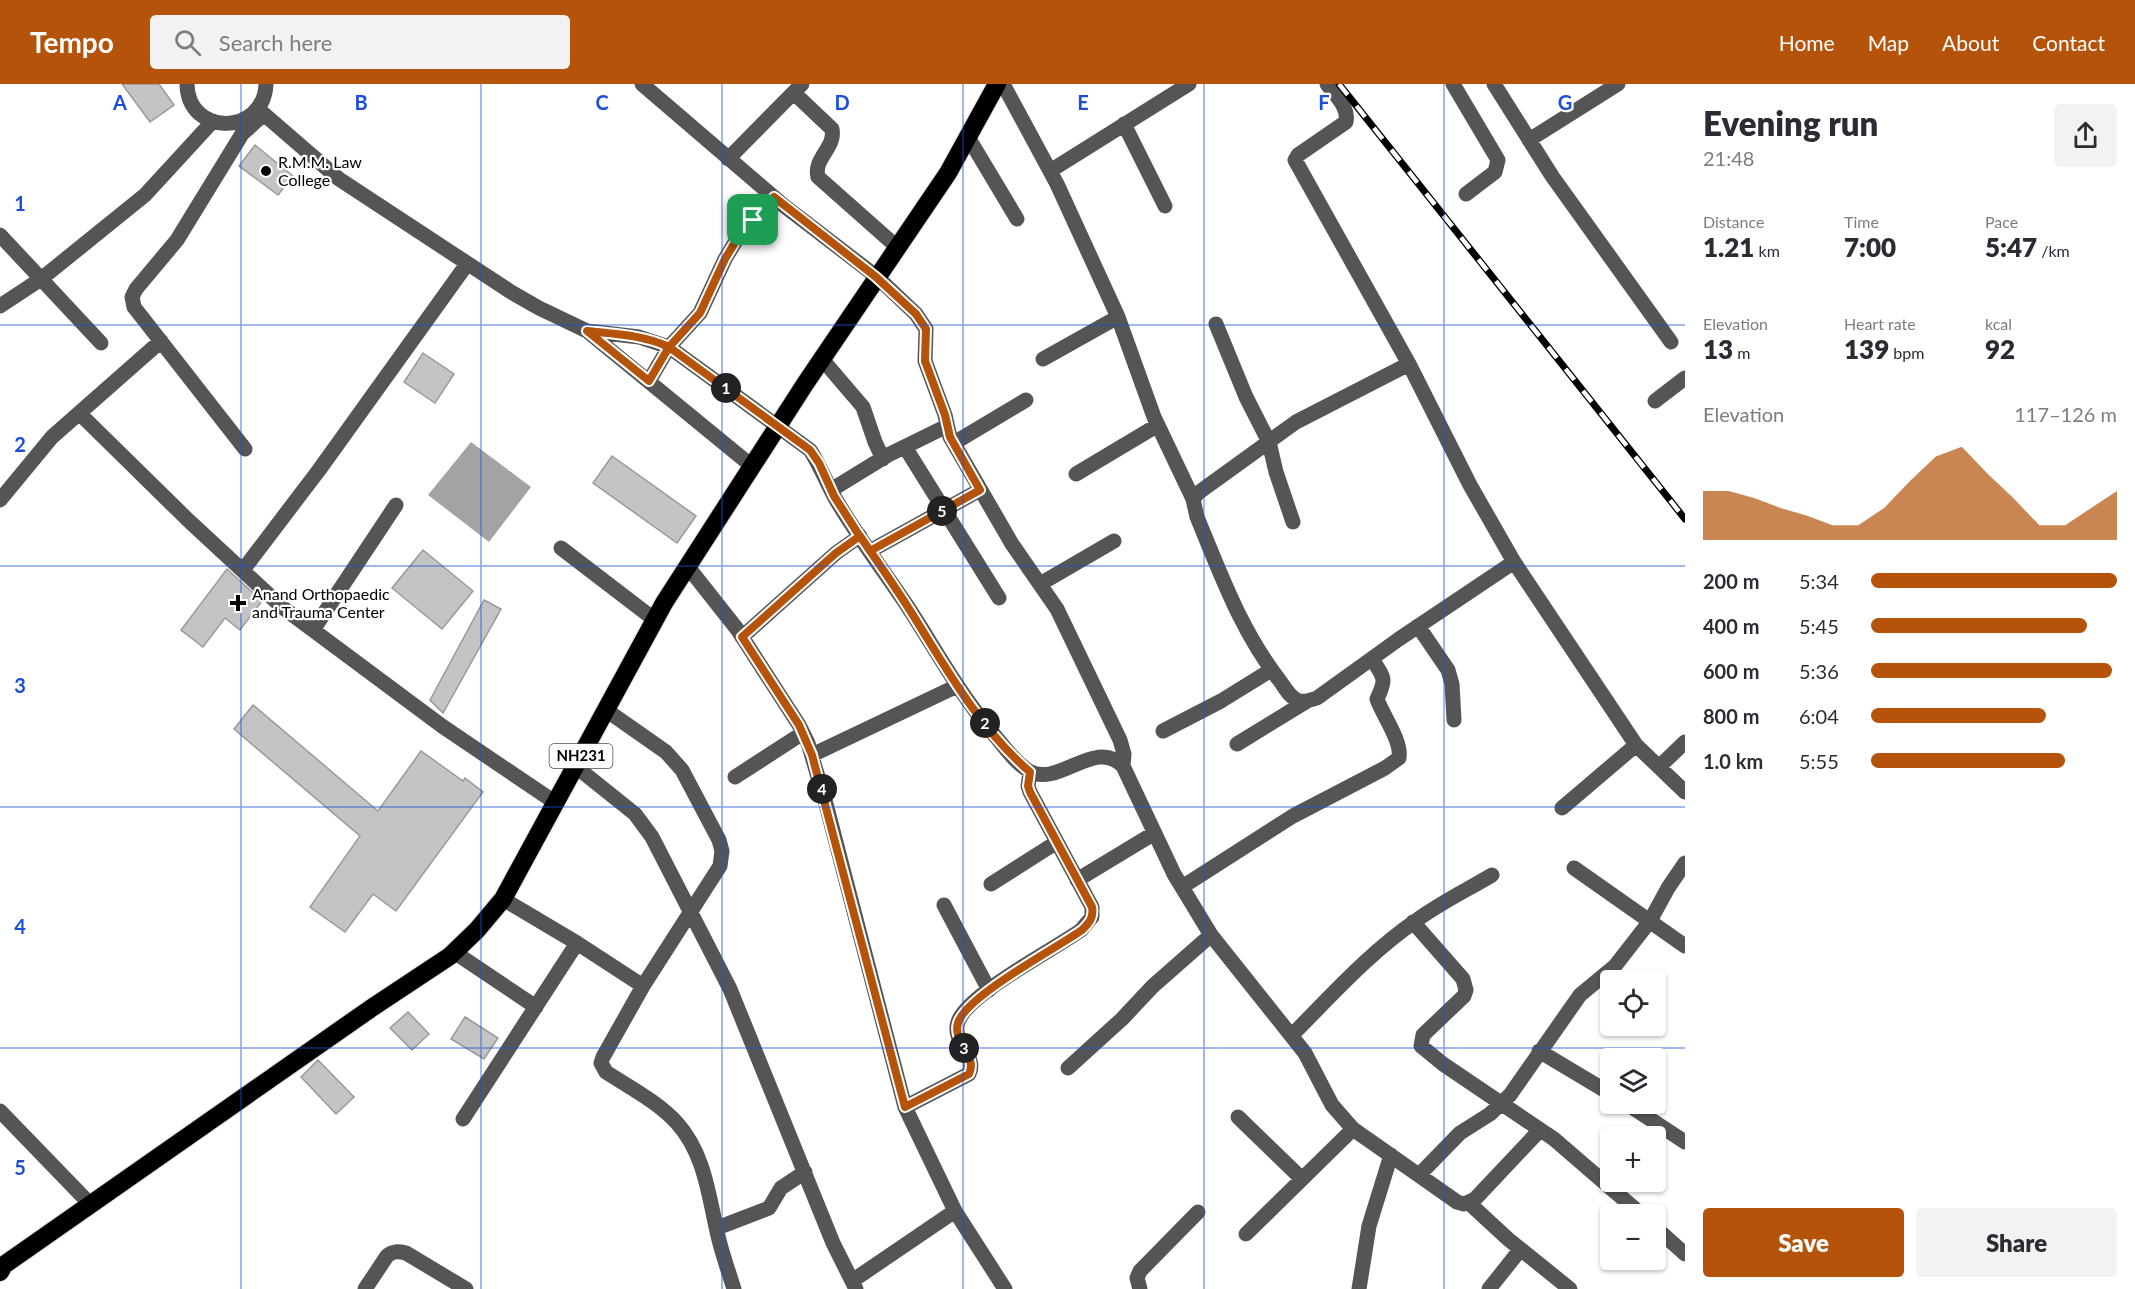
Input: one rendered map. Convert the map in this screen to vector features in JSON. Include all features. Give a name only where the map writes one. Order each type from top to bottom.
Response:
[{"type":"highway","name":"NH231","points":[[0,1272],[4,1265],[90,1204],[454,952],[477,930],[503,899],[655,620],[778,426],[948,173],[997,84]]},
{"type":"street","points":[[187,84],[190,100],[197,112],[213,121],[221,124],[235,123],[261,112]]},
{"type":"street","points":[[245,449],[134,307],[132,297],[136,289],[177,240],[242,134],[261,112],[266,84]]},
{"type":"street","points":[[642,84],[774,197],[876,277],[908,305],[926,329],[925,361],[954,443],[1012,543],[1065,624],[1123,747],[1123,766]]},
{"type":"street","points":[[1003,84],[1050,171],[1118,316],[1158,425],[1193,499],[1197,517],[1238,615],[1271,670],[1292,697],[1299,701],[1307,701]]},
{"type":"street","points":[[1050,171],[1189,84]]},
{"type":"street","points":[[1327,84],[1344,108],[1347,115],[1346,122],[1298,155],[1295,160],[1409,364],[1470,485],[1514,562],[1636,745],[1685,792]]},
{"type":"street","points":[[1453,84],[1498,160],[1495,172],[1466,194]]},
{"type":"street","points":[[1494,84],[1552,176],[1671,342]]},
{"type":"street","points":[[1529,140],[1618,84]]},
{"type":"street","points":[[728,159],[798,88],[832,129],[831,144],[816,170],[818,177],[897,247]]},
{"type":"street","points":[[261,112],[339,179],[539,308],[587,331],[753,467]]},
{"type":"street","points":[[0,306],[41,279],[145,195],[213,121]]},
{"type":"street","points":[[1124,124],[1165,206]]},
{"type":"street","points":[[968,137],[1017,219]]},
{"type":"street","points":[[649,381],[669,347],[700,313],[725,259],[740,234],[774,197]]},
{"type":"street","points":[[0,236],[101,343]]},
{"type":"street","points":[[243,570],[319,470],[468,264]]},
{"type":"street","points":[[1043,359],[1118,316]]},
{"type":"street","points":[[1216,324],[1246,397],[1269,442],[1276,472],[1293,522]]},
{"type":"street","points":[[587,331],[655,340],[669,347],[810,450],[819,463],[831,490],[957,686],[997,738],[1030,772],[1045,774],[1100,756],[1116,759],[1129,777],[1153,834],[1211,935],[1305,1053],[1332,1105],[1353,1129],[1457,1202],[1469,1203],[1520,1250],[1570,1289]]},
{"type":"street","points":[[0,500],[52,437],[161,341]]},
{"type":"street","points":[[822,359],[863,407],[883,459]]},
{"type":"street","points":[[1193,499],[1198,493],[1296,422],[1409,364]]},
{"type":"street","points":[[1655,401],[1685,378]]},
{"type":"street","points":[[954,443],[1026,400]]},
{"type":"street","points":[[79,413],[282,607],[442,726],[556,803]]},
{"type":"street","points":[[1076,474],[1158,425]]},
{"type":"street","points":[[831,490],[904,447],[947,426]]},
{"type":"street","points":[[904,447],[999,598]]},
{"type":"street","points":[[870,551],[980,490]]},
{"type":"street","points":[[312,630],[396,505]]},
{"type":"street","points":[[742,637],[836,553],[860,536]]},
{"type":"street","points":[[1040,584],[1114,541]]},
{"type":"street","points":[[561,548],[655,620]]},
{"type":"street","points":[[1237,744],[1307,701],[1317,698],[1418,626],[1514,562]]},
{"type":"street","points":[[688,567],[742,637],[803,734],[812,755],[905,1107],[955,1211],[1005,1289]]},
{"type":"street","points":[[1418,626],[1448,670],[1452,684],[1454,720]]},
{"type":"street","points":[[1182,887],[1293,816],[1385,768],[1399,758],[1401,751],[1377,699],[1384,688],[1384,682],[1372,658]]},
{"type":"street","points":[[1163,731],[1221,701],[1271,670]]},
{"type":"street","points":[[812,755],[957,686]]},
{"type":"street","points":[[606,710],[675,760],[694,789],[722,851],[720,866],[643,986],[603,1057],[602,1068],[673,1119],[684,1131],[696,1151],[734,1289]]},
{"type":"street","points":[[735,777],[803,734]]},
{"type":"street","points":[[1659,766],[1685,742]]},
{"type":"street","points":[[1562,808],[1636,745]]},
{"type":"street","points":[[575,766],[636,814],[652,837],[730,989],[833,1243],[854,1285],[955,1211]]},
{"type":"street","points":[[905,1107],[969,1074],[972,1068],[971,1061],[958,1037],[956,1028],[958,1020],[966,1009],[989,990],[1067,941],[1089,922],[1093,913],[1092,907],[1030,792],[1028,786],[1030,772]]},
{"type":"street","points":[[1077,880],[1153,834]]},
{"type":"street","points":[[991,884],[1057,842]]},
{"type":"street","points":[[1419,1175],[1460,1133],[1502,1104],[1580,995],[1615,966],[1650,921],[1685,863]]},
{"type":"street","points":[[1574,868],[1650,921],[1682,939]]},
{"type":"street","points":[[1292,1035],[1372,955],[1413,922],[1492,875]]},
{"type":"street","points":[[503,899],[643,986]]},
{"type":"street","points":[[944,905],[989,990]]},
{"type":"street","points":[[1413,922],[1463,979],[1466,990],[1464,996],[1423,1035],[1420,1046],[1575,1155],[1630,1204]]},
{"type":"street","points":[[1068,1068],[1122,1019],[1153,986],[1211,935]]},
{"type":"street","points":[[463,1119],[577,943]]},
{"type":"street","points":[[454,952],[536,1007]]},
{"type":"street","points":[[1539,1052],[1600,1088]]},
{"type":"street","points":[[0,1111],[90,1204]]},
{"type":"street","points":[[1642,1114],[1685,1142]]},
{"type":"street","points":[[1238,1117],[1302,1179]]},
{"type":"street","points":[[1246,1234],[1353,1129]]},
{"type":"street","points":[[1469,1203],[1539,1130]]},
{"type":"street","points":[[1359,1289],[1369,1226],[1391,1155]]},
{"type":"street","points":[[717,1228],[769,1208],[781,1188],[805,1172]]},
{"type":"street","points":[[1140,1289],[1137,1278],[1140,1271],[1198,1212]]},
{"type":"street","points":[[1666,1237],[1685,1254]]},
{"type":"street","points":[[1489,1289],[1520,1250]]},
{"type":"street","points":[[365,1289],[387,1256],[391,1252],[399,1251],[466,1289]]},
{"type":"shaded area","points":[[471,442],[531,487],[489,542],[428,495]]},
{"type":"building","points":[[122,84],[159,84],[174,105],[150,122]]},
{"type":"building","name":"R.M.M. Law College","points":[[255,145],[293,176],[278,195],[239,166]]},
{"type":"building","points":[[423,353],[454,374],[435,403],[404,382]]},
{"type":"building","points":[[612,456],[696,516],[677,543],[593,483]]},
{"type":"building","points":[[423,550],[473,591],[442,629],[392,588]]},
{"type":"building","points":[[227,569],[262,601],[240,630],[225,618],[203,647],[181,630]]},
{"type":"building","points":[[484,600],[501,609],[443,713],[430,700]]},
{"type":"building","points":[[253,705],[378,811],[421,751],[463,781],[465,778],[483,792],[396,911],[373,894],[345,932],[310,907],[360,836],[234,729]]},
{"type":"building","points":[[408,1012],[429,1034],[412,1050],[390,1028]]},
{"type":"building","points":[[465,1017],[498,1038],[484,1059],[451,1039]]},
{"type":"building","points":[[318,1060],[354,1097],[336,1114],[301,1077]]},
{"type":"railway","points":[[1339,84],[1685,519]]},
{"type":"place","name":"R.M.M. Law College","points":[[266,171]]},
{"type":"place","name":"Anand Orthopaedic and Trauma Center","points":[[238,603]]},
{"type":"route","points":[[753,220],[740,234],[725,259],[700,313],[669,347],[655,340],[587,331],[649,381],[669,347],[810,450],[819,463],[834,496],[857,532],[860,536],[870,551],[878,562],[910,610],[969,704],[997,738],[1030,772],[1028,782],[1030,792],[1092,907],[1092,917],[1082,930],[989,990],[962,1014],[956,1028],[958,1037],[971,1061],[972,1068],[969,1074],[905,1107],[812,755],[799,725],[742,637],[828,559],[860,536],[870,551],[980,490],[950,437],[945,415],[927,370],[924,352],[926,329],[916,314],[876,277],[774,197],[753,220]]}]
